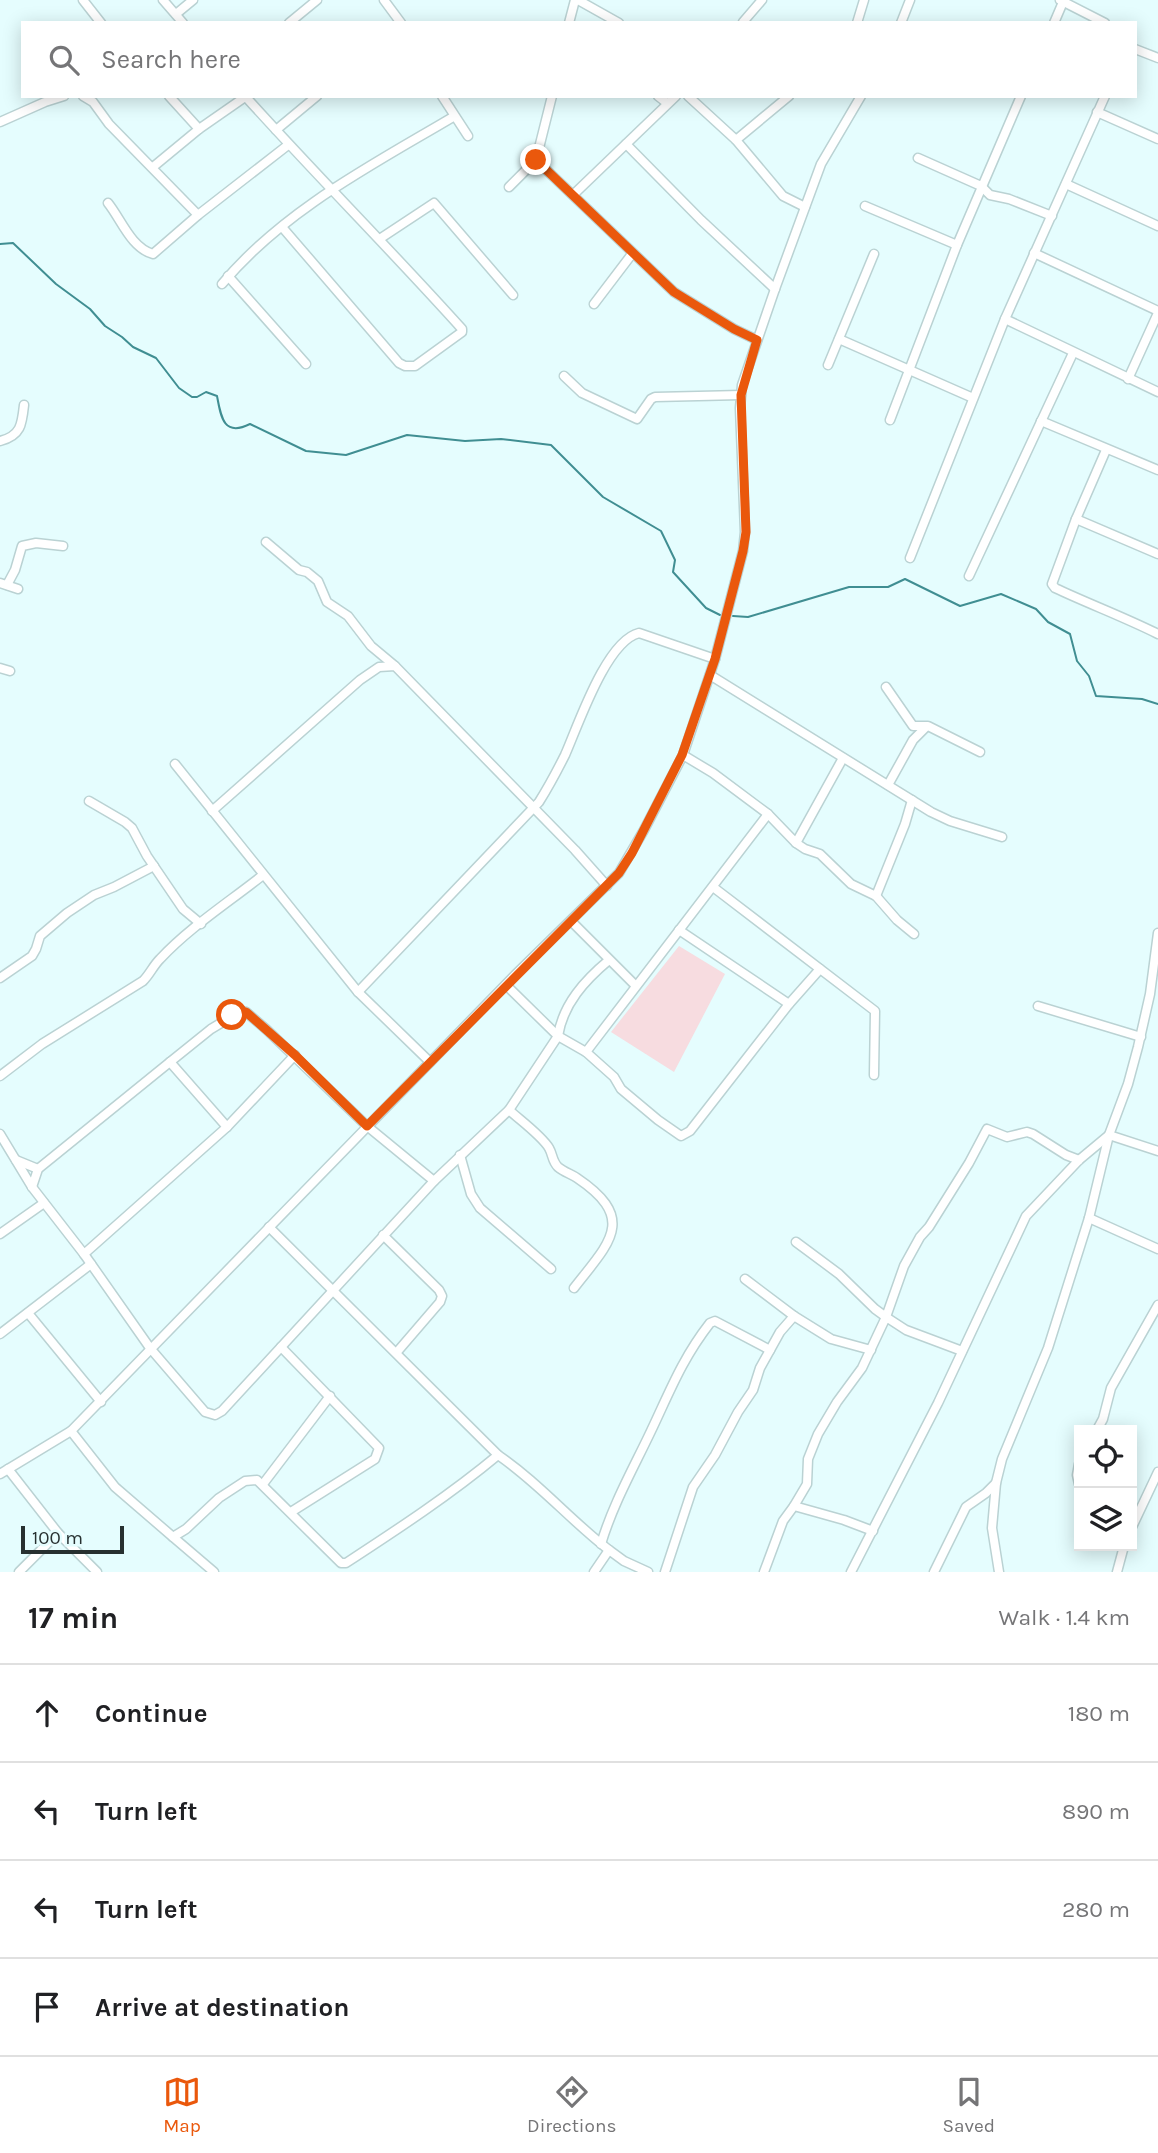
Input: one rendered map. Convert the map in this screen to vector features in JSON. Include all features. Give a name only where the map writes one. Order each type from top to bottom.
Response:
[{"type":"street","points":[[83,0],[99,21]]},
{"type":"street","points":[[163,0],[181,21]]},
{"type":"street","points":[[176,14],[193,0]]},
{"type":"street","points":[[291,21],[317,0]]},
{"type":"street","points":[[384,0],[400,21]]},
{"type":"street","points":[[570,21],[577,0],[615,21]]},
{"type":"street","points":[[744,21],[762,0]]},
{"type":"street","points":[[858,21],[864,0]]},
{"type":"street","points":[[902,21],[910,0]]},
{"type":"street","points":[[1055,21],[1061,1],[1101,21]]},
{"type":"street","points":[[1137,50],[1158,58]]},
{"type":"street","points":[[0,122],[58,98]]},
{"type":"street","points":[[86,98],[198,215]]},
{"type":"street","points":[[171,98],[199,129]]},
{"type":"street","points":[[153,167],[242,98]]},
{"type":"street","points":[[247,98],[330,190],[381,238],[462,328],[462,332],[415,366],[399,363],[282,227]]},
{"type":"street","points":[[276,130],[315,98]]},
{"type":"street","points":[[443,98],[453,117],[468,136]]},
{"type":"street","points":[[509,187],[536,160],[552,98]]},
{"type":"street","points":[[661,98],[667,103]]},
{"type":"street","points":[[574,194],[673,98]]},
{"type":"street","points":[[690,98],[736,140],[783,197],[805,206]]},
{"type":"street","points":[[736,140],[787,98]]},
{"type":"street","points":[[97,1572],[4,1472],[71,1431],[101,1402],[150,1348],[367,1126],[607,886],[632,853],[682,755],[715,659],[743,551],[746,532],[741,395],[757,340],[825,155],[858,98]]},
{"type":"street","points":[[890,420],[957,245],[1020,98]]},
{"type":"street","points":[[910,558],[1005,319],[1104,98]]},
{"type":"street","points":[[1097,113],[1158,139]]},
{"type":"street","points":[[306,364],[225,280],[282,227],[330,190],[453,117]]},
{"type":"street","points":[[626,144],[701,220],[775,289]]},
{"type":"street","points":[[108,203],[118,221],[149,253],[160,249],[198,215],[288,145]]},
{"type":"street","points":[[918,158],[981,186],[990,195],[1009,199],[1052,216]]},
{"type":"street","points":[[536,160],[674,292],[757,340]]},
{"type":"street","points":[[1066,184],[1158,226]]},
{"type":"street","points":[[381,238],[434,203],[513,295]]},
{"type":"street","points":[[865,206],[957,245]]},
{"type":"street","points":[[1034,253],[1158,312],[1128,379]]},
{"type":"street","points":[[594,304],[632,254]]},
{"type":"street","points":[[828,365],[874,254]]},
{"type":"street","points":[[1005,319],[1158,392]]},
{"type":"street","points":[[839,339],[973,398]]},
{"type":"street","points":[[970,576],[1073,353]]},
{"type":"street","points":[[564,376],[582,393],[637,419],[655,397],[741,395]]},
{"type":"street","points":[[0,441],[17,434],[22,426],[24,405]]},
{"type":"street","points":[[1041,421],[1158,470]]},
{"type":"street","points":[[1106,450],[1076,519],[1053,586],[1158,634]]},
{"type":"street","points":[[1076,519],[1158,554]]},
{"type":"street","points":[[266,542],[299,570],[307,572],[317,581],[327,602],[348,616],[371,646],[395,666],[534,807],[607,886]]},
{"type":"street","points":[[18,589],[4,584],[15,570],[20,549],[25,544],[63,546]]},
{"type":"street","points":[[358,992],[534,807],[552,781],[589,695],[608,661],[633,635],[639,633],[715,659]]},
{"type":"street","points":[[379,667],[381,655]]},
{"type":"street","points":[[212,811],[360,680],[379,667],[395,666]]},
{"type":"street","points":[[0,668],[10,671]]},
{"type":"street","points":[[710,675],[941,817],[1002,837]]},
{"type":"street","points":[[886,687],[913,726],[928,726],[980,752]]},
{"type":"street","points":[[888,785],[913,740],[928,726]]},
{"type":"street","points":[[682,755],[713,773],[768,814],[796,843],[820,854],[851,884],[876,895],[897,920],[914,934]]},
{"type":"street","points":[[796,843],[843,758]]},
{"type":"street","points":[[174,764],[358,992],[430,1062]]},
{"type":"street","points":[[876,895],[912,800]]},
{"type":"street","points":[[89,801],[132,828],[183,909],[201,924]]},
{"type":"street","points":[[586,1052],[768,814]]},
{"type":"street","points":[[0,978],[32,956],[40,936],[67,913],[94,895],[154,866]]},
{"type":"street","points":[[0,1076],[42,1044],[143,981],[157,961],[263,874]]},
{"type":"street","points":[[713,887],[876,1011],[874,1075]]},
{"type":"street","points":[[571,921],[635,985]]},
{"type":"street","points":[[678,930],[789,1004]]},
{"type":"street","points":[[999,1572],[992,1528],[996,1483],[1016,1419],[1052,1337],[1089,1218],[1109,1135],[1128,1084],[1141,1037],[1158,933]]},
{"type":"street","points":[[0,1134],[32,1187],[84,1254],[150,1348],[205,1412],[215,1415],[222,1411],[434,1181],[509,1110],[558,1035],[560,1022],[571,1000],[609,960]]},
{"type":"street","points":[[506,985],[558,1035],[586,1052],[614,1077],[621,1089],[681,1136],[690,1130],[789,1004],[820,969]]},
{"type":"street","points":[[1038,1006],[1141,1037]]},
{"type":"street","points":[[32,1187],[38,1169],[211,1029],[242,1011],[295,1055],[367,1126],[434,1181]]},
{"type":"street","points":[[84,1254],[227,1127],[295,1055]]},
{"type":"street","points":[[170,1062],[227,1127]]},
{"type":"street","points":[[509,1110],[548,1146],[558,1167],[577,1178],[612,1212],[614,1225],[608,1239],[593,1267],[574,1288]]},
{"type":"street","points":[[764,1572],[783,1521],[807,1485],[808,1459],[818,1434],[862,1368],[886,1317],[904,1266],[919,1237],[929,1227],[987,1129],[1007,1137],[1027,1132],[1033,1134],[1079,1160]]},
{"type":"street","points":[[1109,1135],[1158,1151]]},
{"type":"street","points":[[851,1572],[999,1276],[1026,1216],[1079,1160],[1109,1135]]},
{"type":"street","points":[[460,1155],[471,1194],[480,1208],[551,1269]]},
{"type":"street","points":[[16,1160],[38,1169]]},
{"type":"street","points":[[0,1234],[44,1203]]},
{"type":"street","points":[[1089,1218],[1158,1249]]},
{"type":"street","points":[[269,1227],[498,1455],[527,1475],[581,1529],[625,1561],[648,1572]]},
{"type":"street","points":[[383,1235],[442,1296],[440,1302],[397,1352]]},
{"type":"street","points":[[796,1242],[839,1274],[875,1310],[906,1330],[962,1351]]},
{"type":"street","points":[[0,1334],[91,1264]]},
{"type":"street","points":[[745,1279],[794,1316],[831,1339],[871,1350]]},
{"type":"street","points":[[1100,1425],[1111,1388],[1158,1305]]},
{"type":"street","points":[[28,1313],[101,1402]]},
{"type":"street","points":[[665,1572],[694,1487],[753,1390],[760,1368],[780,1332],[794,1316]]},
{"type":"street","points":[[601,1544],[615,1503],[673,1380],[710,1323],[715,1321],[725,1325],[770,1350]]},
{"type":"street","points":[[281,1347],[379,1448],[375,1459],[291,1511]]},
{"type":"street","points":[[263,1484],[330,1396]]},
{"type":"street","points":[[71,1431],[115,1487],[214,1572]]},
{"type":"street","points":[[173,1536],[192,1524],[219,1497],[245,1480],[257,1480],[291,1511],[337,1561],[346,1563],[463,1484],[498,1455]]},
{"type":"street","points":[[1137,1516],[1158,1472]]},
{"type":"street","points":[[934,1572],[966,1507],[996,1483]]},
{"type":"street","points":[[794,1506],[873,1531]]},
{"type":"street","points":[[19,1572],[58,1532]]},
{"type":"street","points":[[594,1572],[609,1550]]},
{"type":"street","points":[[1117,1572],[1123,1551]]},
{"type":"shaded area","points":[[679,946],[725,974],[674,1072],[611,1032]]},
{"type":"waterway","points":[[0,244],[13,243],[56,284],[90,309],[105,326],[133,347],[156,358],[179,388],[192,397],[206,392],[217,396],[222,418],[229,427],[250,424],[306,451],[346,455],[407,435],[465,441],[501,439],[551,445],[603,497],[661,531],[675,560],[673,572],[706,608],[720,615]]},
{"type":"waterway","points":[[733,616],[748,617],[849,587],[888,587],[905,579],[960,606],[1001,594],[1036,609],[1048,622],[1070,634],[1077,661],[1089,676],[1096,696],[1142,699],[1158,704]]},
{"type":"route","points":[[232,1015],[246,1012],[295,1055],[367,1126],[619,873],[682,755],[715,659],[743,551],[746,532],[740,408],[742,385],[757,340],[674,292],[536,160]]}]
